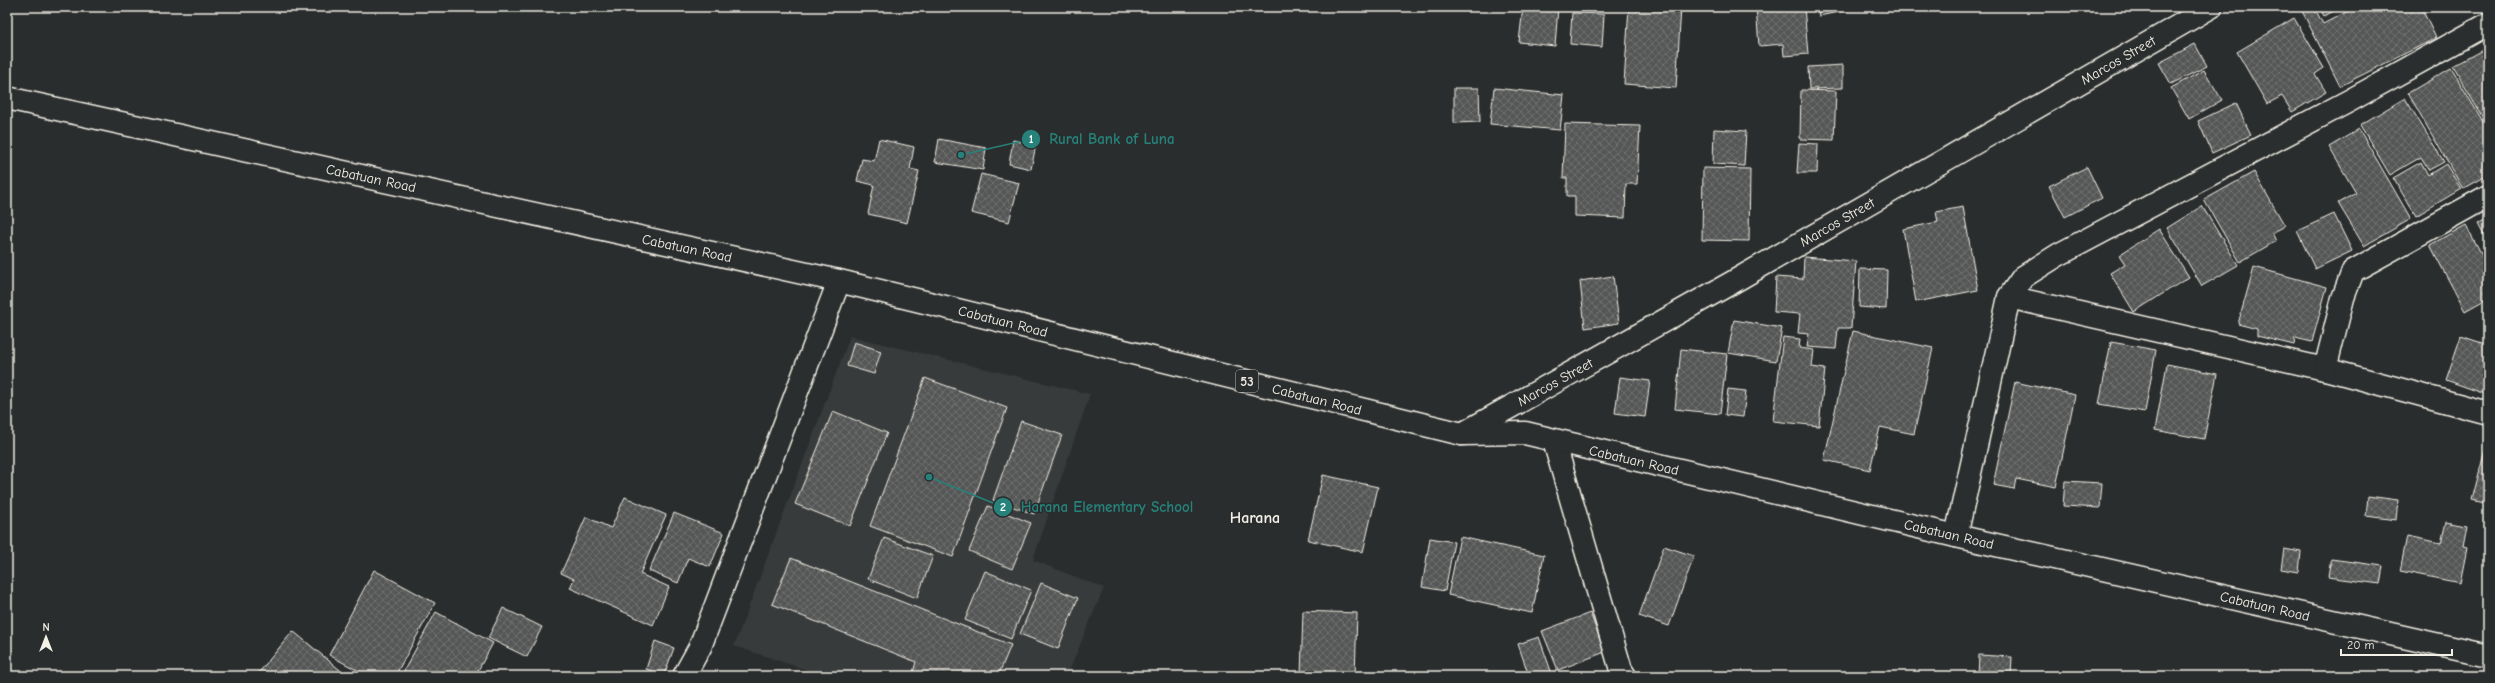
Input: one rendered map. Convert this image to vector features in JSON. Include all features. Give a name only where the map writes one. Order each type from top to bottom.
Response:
[{"type":"main road","name":"Marcos Street","points":[[1462,434],[1733,282],[2211,7]]},
{"type":"main road","points":[[1956,536],[2009,297],[2023,277],[2058,256],[2349,101],[2488,24]]},
{"type":"main road","name":"Cabatuan Road","points":[[7,98],[839,281],[1462,434],[1525,434],[1956,536],[2488,656]]},
{"type":"main road","points":[[2326,369],[2342,298],[2353,271],[2488,196]]},
{"type":"main road","points":[[684,676],[700,647],[839,281]]},
{"type":"main road","points":[[2009,297],[2326,369],[2488,413]]},
{"type":"main road","points":[[1554,441],[1618,674]]},
{"type":"shaded area","points":[[850,336],[1090,394],[1033,560],[1104,588],[1067,676],[825,676],[734,646]]},
{"type":"building","points":[[1523,7],[1558,7],[1555,46],[1519,42]]},
{"type":"building","points":[[1585,7],[1605,7],[1604,10]]},
{"type":"building","points":[[1629,7],[1681,7],[1676,88],[1624,84]]},
{"type":"building","points":[[1756,7],[1804,7],[1808,54],[1784,56],[1783,44],[1759,46]]},
{"type":"building","points":[[1817,7],[1863,7],[1819,16]]},
{"type":"building","points":[[2300,7],[2314,7],[2323,24],[2356,7],[2421,7],[2436,38],[2340,86]]},
{"type":"building","points":[[2319,7],[2342,7],[2324,16]]},
{"type":"building","points":[[1572,13],[1604,14],[1602,47],[1570,44]]},
{"type":"building","points":[[2294,18],[2324,68],[2315,74],[2326,92],[2292,112],[2282,96],[2267,104],[2237,52]]},
{"type":"building","points":[[2195,44],[2207,66],[2171,84],[2159,63]]},
{"type":"building","points":[[2488,47],[2488,116],[2483,118],[2453,66]]},
{"type":"building","points":[[1843,65],[1843,88],[1809,89],[1808,67]]},
{"type":"building","points":[[2451,68],[2488,130],[2488,175],[2463,189],[2408,93]]},
{"type":"building","points":[[2204,70],[2222,100],[2189,119],[2171,88]]},
{"type":"building","points":[[1454,88],[1479,88],[1480,122],[1454,123]]},
{"type":"building","points":[[1494,88],[1564,95],[1560,130],[1490,124]]},
{"type":"building","points":[[1801,90],[1836,91],[1834,140],[1800,139]]},
{"type":"building","points":[[2405,98],[2444,162],[2429,170],[2421,157],[2390,175],[2360,125]]},
{"type":"building","points":[[2236,103],[2251,135],[2212,153],[2198,121]]},
{"type":"building","points":[[1565,124],[1640,126],[1637,184],[1626,184],[1625,218],[1575,216],[1575,196],[1567,196],[1567,178],[1563,178]]},
{"type":"building","points":[[1714,129],[1746,131],[1744,166],[1713,164]]},
{"type":"building","points":[[2359,129],[2411,219],[2364,246],[2338,203],[2356,193],[2329,147]]},
{"type":"building","points":[[879,139],[914,147],[910,169],[919,171],[907,223],[868,214],[874,185],[857,181],[862,159],[874,161]]},
{"type":"building","points":[[939,139],[986,148],[983,170],[935,162]]},
{"type":"building","points":[[1013,140],[1036,145],[1031,169],[1009,164]]},
{"type":"building","points":[[1799,143],[1818,144],[1817,173],[1797,173]]},
{"type":"building","points":[[2421,162],[2428,175],[2446,164],[2461,189],[2416,216],[2393,178]]},
{"type":"building","points":[[2087,167],[2102,198],[2065,217],[2049,186]]},
{"type":"building","points":[[1703,168],[1750,169],[1749,241],[1702,240]]},
{"type":"building","points":[[2254,172],[2285,226],[2272,233],[2276,241],[2240,262],[2204,200]]},
{"type":"building","points":[[981,174],[1019,183],[1009,222],[971,213]]},
{"type":"building","points":[[2202,206],[2238,265],[2202,286],[2167,228]]},
{"type":"building","points":[[1963,207],[1978,290],[1916,302],[1903,229],[1938,222],[1936,212]]},
{"type":"building","points":[[2334,214],[2352,251],[2315,269],[2297,231]]},
{"type":"building","points":[[2488,219],[2488,243],[2478,224]]},
{"type":"building","points":[[2466,225],[2488,266],[2488,298],[2465,311],[2430,245]]},
{"type":"building","points":[[2159,229],[2189,277],[2134,312],[2110,273],[2125,264],[2119,255]]},
{"type":"building","points":[[1804,257],[1856,261],[1851,328],[1838,328],[1836,349],[1807,347],[1809,334],[1798,333],[1800,314],[1774,312],[1776,277],[1803,279]]},
{"type":"building","points":[[2254,267],[2327,287],[2312,342],[2295,338],[2294,345],[2257,336],[2257,329],[2238,324]]},
{"type":"building","points":[[1860,269],[1887,270],[1886,309],[1859,307]]},
{"type":"building","points":[[1613,276],[1619,323],[1585,328],[1580,281]]},
{"type":"building","points":[[1734,320],[1782,328],[1776,361],[1728,353]]},
{"type":"building","points":[[1853,331],[1933,348],[1914,434],[1880,427],[1870,470],[1824,460]]},
{"type":"building","points":[[2461,336],[2488,345],[2488,395],[2446,380]]},
{"type":"building","points":[[1783,337],[1800,339],[1799,348],[1814,350],[1812,367],[1825,369],[1819,426],[1773,421]]},
{"type":"building","points":[[854,342],[881,351],[874,374],[847,366]]},
{"type":"building","points":[[2111,342],[2156,350],[2145,412],[2099,404]]},
{"type":"building","points":[[1681,349],[1727,354],[1720,414],[1675,409]]},
{"type":"building","points":[[2167,364],[2217,374],[2204,439],[2155,430]]},
{"type":"building","points":[[1620,377],[1650,381],[1645,417],[1615,413]]},
{"type":"building","points":[[925,378],[1007,408],[953,557],[870,526]]},
{"type":"building","points":[[2015,382],[2075,395],[2056,487],[2016,479],[2014,489],[1993,485]]},
{"type":"building","points":[[1728,389],[1746,391],[1743,417],[1725,415]]},
{"type":"building","points":[[833,411],[887,433],[850,526],[795,504]]},
{"type":"building","points":[[1021,421],[1062,435],[1034,514],[993,500]]},
{"type":"building","points":[[2486,446],[2488,447],[2488,504],[2472,500]]},
{"type":"building","points":[[1323,475],[1378,487],[1363,552],[1308,540]]},
{"type":"building","points":[[2065,481],[2102,483],[2100,508],[2063,506]]},
{"type":"building","points":[[2368,496],[2398,500],[2396,520],[2366,516]]},
{"type":"building","points":[[625,497],[666,515],[640,574],[669,587],[653,625],[570,588],[574,579],[561,573],[586,517],[611,528]]},
{"type":"building","points":[[988,506],[1031,523],[1012,569],[969,551]]},
{"type":"building","points":[[674,513],[724,533],[710,567],[688,558],[678,583],[649,571]]},
{"type":"building","points":[[2446,522],[2467,526],[2463,547],[2467,548],[2460,583],[2400,571],[2407,536],[2441,543]]},
{"type":"building","points":[[1460,537],[1544,555],[1532,613],[1448,595]]},
{"type":"building","points":[[884,538],[933,556],[917,598],[868,579]]},
{"type":"building","points":[[1430,538],[1454,542],[1445,591],[1422,587]]},
{"type":"building","points":[[1664,546],[1694,556],[1669,626],[1639,616]]},
{"type":"building","points":[[2284,549],[2301,552],[2299,572],[2281,569]]},
{"type":"building","points":[[791,558],[1011,645],[998,676],[912,676],[916,662],[772,604]]},
{"type":"building","points":[[2331,559],[2383,566],[2380,584],[2328,577]]},
{"type":"building","points":[[374,570],[435,603],[395,676],[368,676],[329,655]]},
{"type":"building","points":[[985,571],[1031,590],[1011,639],[965,620]]},
{"type":"building","points":[[1041,583],[1078,598],[1058,649],[1020,634]]},
{"type":"building","points":[[503,608],[542,627],[527,657],[488,638]]},
{"type":"building","points":[[1303,611],[1357,613],[1355,676],[1301,676]]},
{"type":"building","points":[[436,612],[493,643],[475,676],[401,676]]},
{"type":"building","points":[[1590,613],[1605,652],[1558,670],[1542,631]]},
{"type":"building","points":[[293,631],[340,670],[335,676],[256,676]]},
{"type":"building","points":[[1539,637],[1552,674],[1529,676],[1518,644]]},
{"type":"building","points":[[655,641],[674,648],[664,675],[646,669]]},
{"type":"building","points":[[1979,655],[2012,657],[2011,676],[1978,676]]},
{"type":"place","name":"Rural Bank of Luna","points":[[961,155]]},
{"type":"place","name":"Harana Elementary School","points":[[929,477]]},
{"type":"district","name":"Harana","points":[[1255,517]]}]
